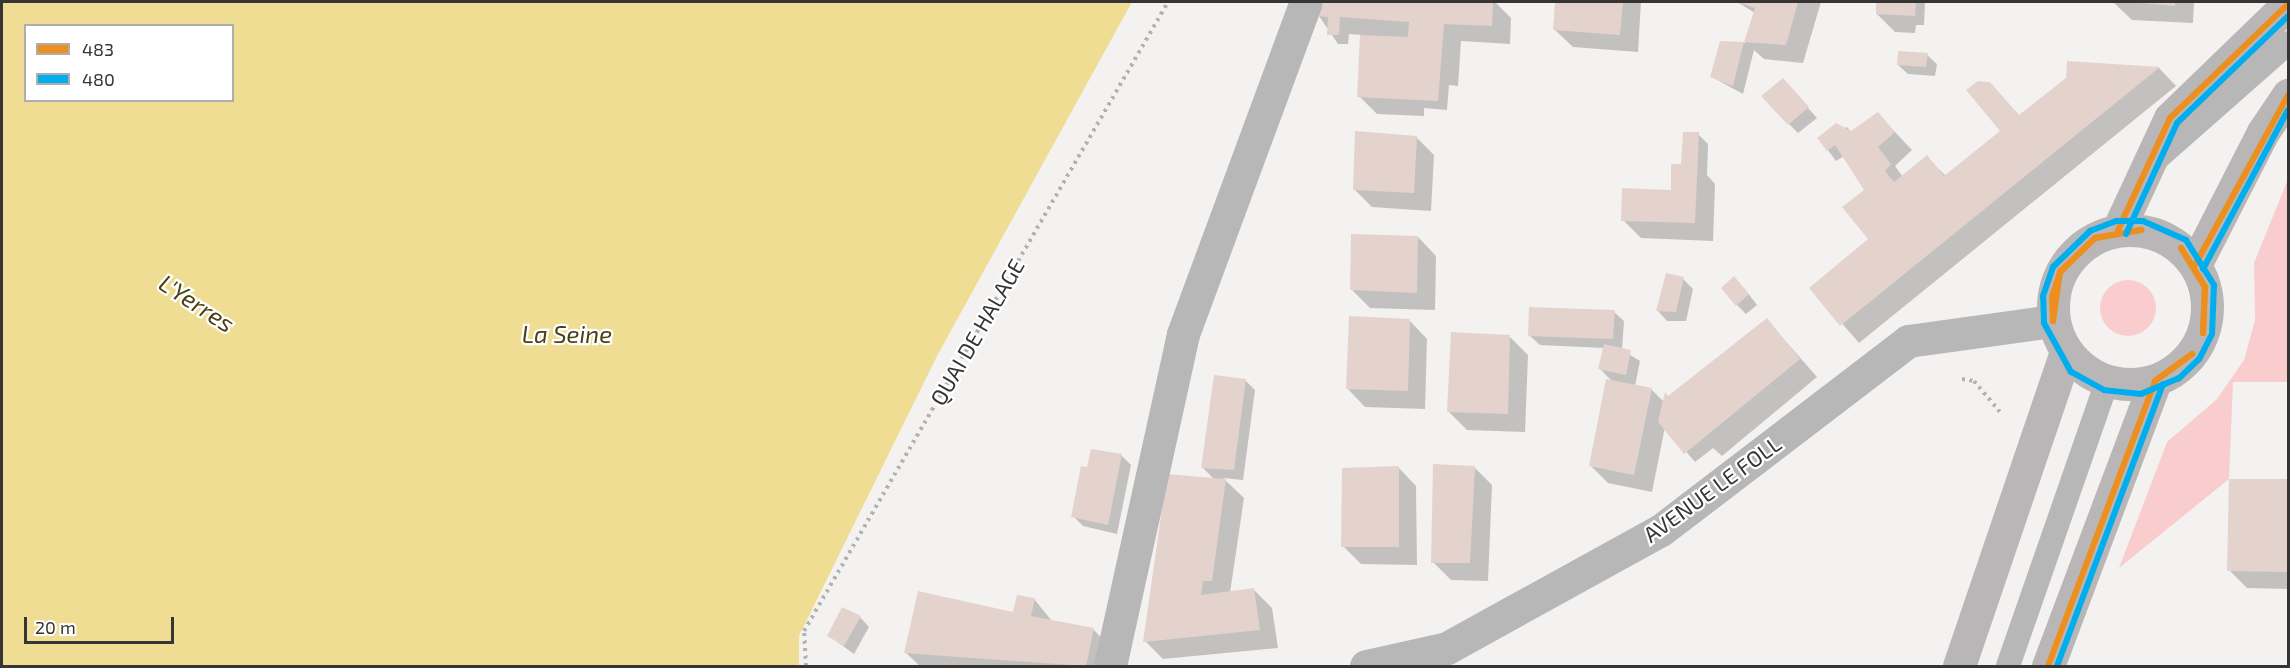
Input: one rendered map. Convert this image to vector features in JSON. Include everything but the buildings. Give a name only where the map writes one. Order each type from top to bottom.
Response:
[{"type":"main road","points":[[2118,230],[2169,118],[2289,4]]},
{"type":"main road","points":[[2195,265],[2263,132],[2289,95]]},
{"type":"main road","points":[[2048,666],[2155,381],[2192,354],[2204,333],[2208,309],[2195,265],[2162,236],[2118,230],[2095,238],[2060,272],[2053,321],[2066,352],[2107,381],[2155,381]]},
{"type":"main road","points":[[1959,666],[2066,352]]},
{"type":"street","points":[[1110,666],[1183,334],[1306,2]]},
{"type":"street","name":"AVENUE LE FOLL","points":[[1366,666],[1447,648],[1661,530],[1908,340],[2053,321]]},
{"type":"lane","points":[[2147,168],[2289,43]]},
{"type":"lane","points":[[2008,666],[2107,381]]},
{"type":"path","name":"QUAI DE HALAGE","points":[[806,666],[804,631],[1168,2]]},
{"type":"path","points":[[1955,378],[1974,381],[1995,401],[2003,419]]},
{"type":"shaded area","points":[[2288,179],[2288,382],[2233,382],[2229,479],[2119,568],[2167,442],[2217,399],[2244,360],[2255,320],[2254,263]]},
{"type":"shaded area","points":[[2128,280],[2139,282],[2148,288],[2154,297],[2156,308],[2154,319],[2148,328],[2139,334],[2128,336],[2117,334],[2108,328],[2102,319],[2100,308],[2102,297],[2108,288],[2117,282]]},
{"type":"water","name":"La Seine","points":[[2,2],[1132,2],[937,356],[799,636],[799,666],[2,666]]},
{"type":"transit line","name":"483","points":[[2118,230],[2170,118],[2288,4]]},
{"type":"transit line","name":"480","points":[[2126,234],[2177,123],[2288,16]]},
{"type":"transit line","name":"483","points":[[2195,265],[2288,95]]},
{"type":"transit line","name":"480","points":[[2203,269],[2288,110]]},
{"type":"transit line","name":"480","points":[[2044,321],[2043,296],[2053,267],[2090,231],[2116,221],[2143,221],[2186,240],[2214,285],[2212,334],[2199,359],[2179,378],[2141,394],[2104,390],[2071,372],[2044,323]]},
{"type":"transit line","name":"483","points":[[2095,238],[2141,230]]},
{"type":"transit line","name":"483","points":[[2095,238],[2141,230]]},
{"type":"transit line","name":"483","points":[[2060,272],[2095,238]]},
{"type":"transit line","name":"483","points":[[2060,272],[2095,238]]},
{"type":"transit line","name":"483","points":[[2181,248],[2205,287]]},
{"type":"transit line","name":"483","points":[[2181,248],[2205,287]]},
{"type":"transit line","name":"483","points":[[2053,321],[2052,297],[2060,272]]},
{"type":"transit line","name":"483","points":[[2053,321],[2060,272]]},
{"type":"transit line","name":"483","points":[[2203,333],[2205,287]]},
{"type":"transit line","name":"483","points":[[2203,333],[2205,287]]},
{"type":"transit line","name":"483","points":[[2155,381],[2192,354]]},
{"type":"transit line","name":"483","points":[[2155,381],[2192,354]]},
{"type":"transit line","name":"483","points":[[2048,666],[2155,381]]},
{"type":"transit line","name":"480","points":[[2057,666],[2163,384]]},
{"type":"water label","name":"L'Yerres","points":[[197,303]]}]
